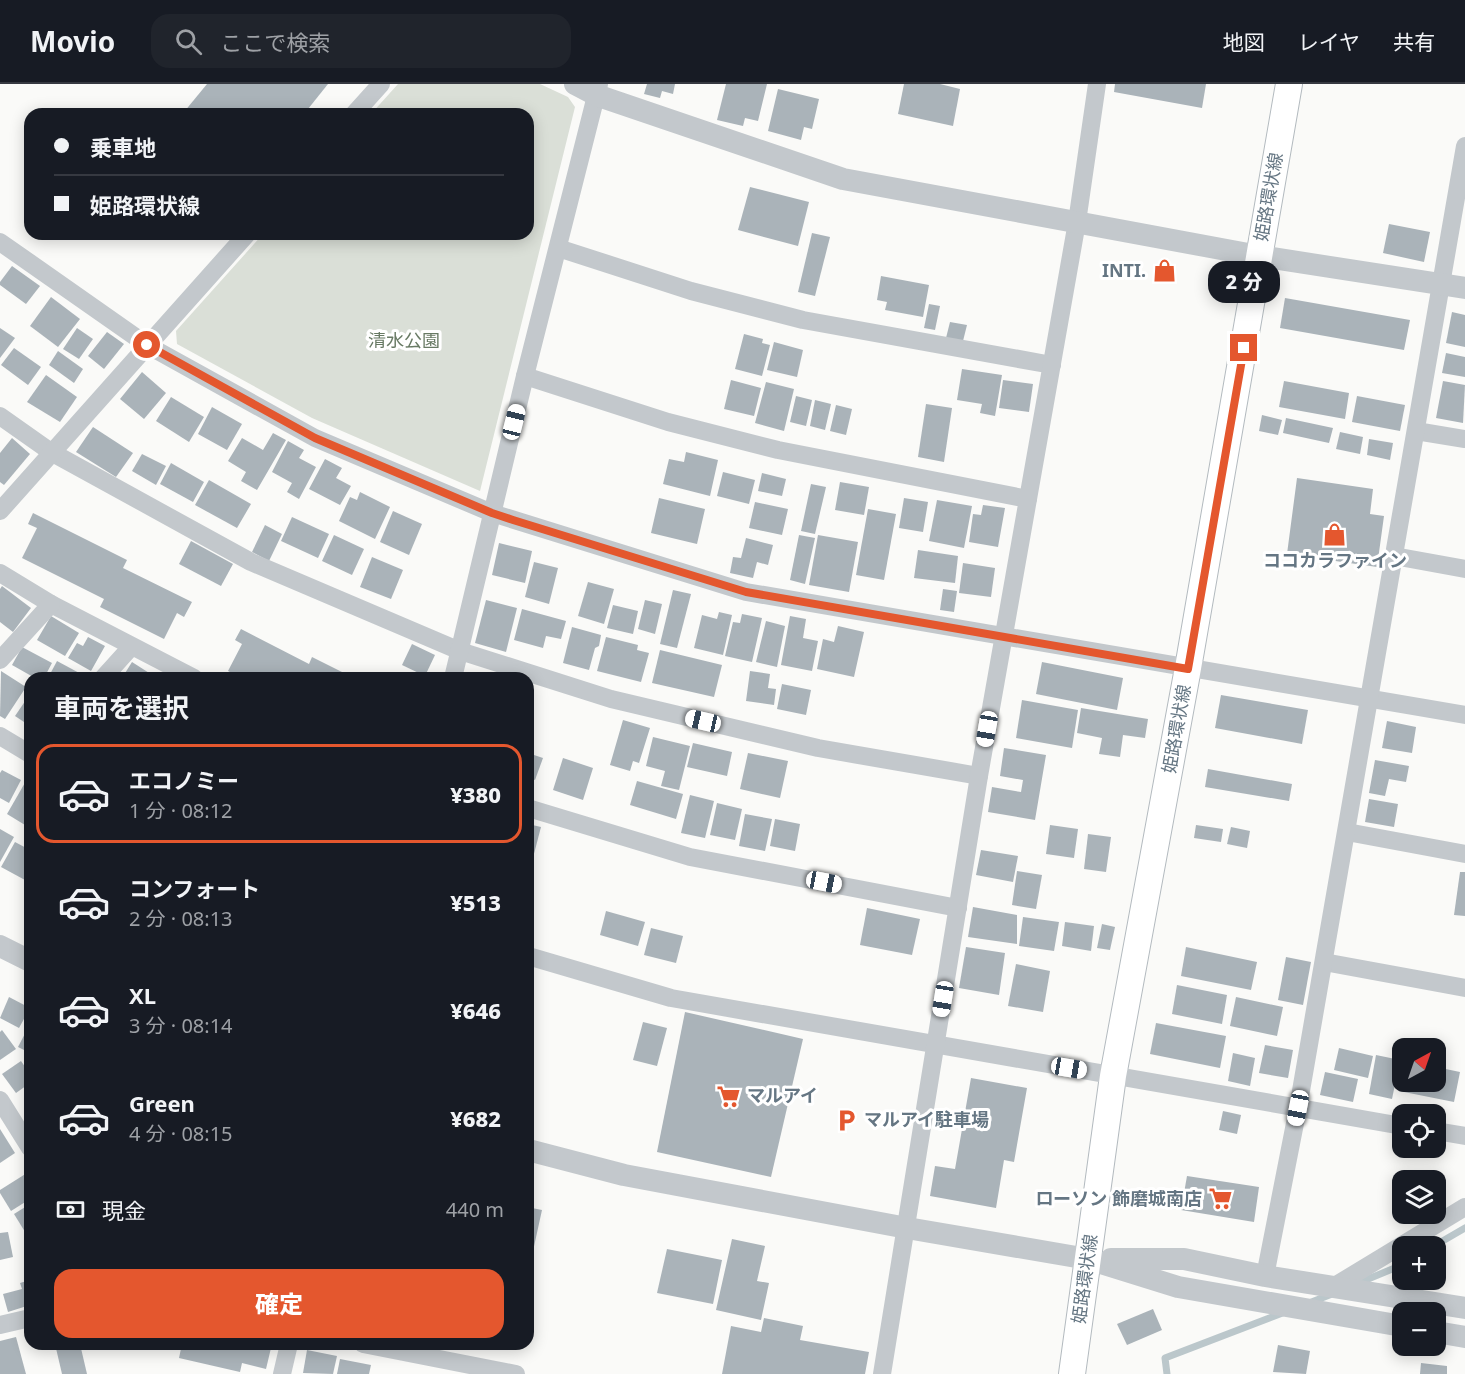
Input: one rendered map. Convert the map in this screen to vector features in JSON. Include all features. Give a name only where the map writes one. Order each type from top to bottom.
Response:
[{"type":"main road","name":"姫路環状線","points":[[1072,1374],[1113,1076],[1188,669],[1288,84]]},
{"type":"street","points":[[359,108],[381,84]]},
{"type":"street","points":[[575,84],[597,89],[843,179],[1259,256],[1465,288]]},
{"type":"street","points":[[882,1374],[979,776],[1077,222],[1097,84]]},
{"type":"street","points":[[455,672],[525,376],[597,89]]},
{"type":"street","points":[[1265,1276],[1324,962],[1465,146]]},
{"type":"street","points":[[0,510],[242,240]]},
{"type":"street","points":[[0,242],[147,345],[315,438],[492,513],[746,592],[1465,715]]},
{"type":"street","points":[[558,248],[691,291],[803,320],[1052,365]]},
{"type":"street","points":[[525,376],[668,422],[778,450],[1028,499]]},
{"type":"street","points":[[0,416],[51,452],[251,562],[460,651],[526,672]]},
{"type":"street","points":[[1416,431],[1465,439]]},
{"type":"street","points":[[1394,556],[1465,569]]},
{"type":"street","points":[[0,573],[51,604],[176,672]]},
{"type":"street","points":[[0,660],[51,604]]},
{"type":"street","points":[[108,672],[131,647]]},
{"type":"street","points":[[534,675],[610,699],[818,748],[979,776]]},
{"type":"street","points":[[0,736],[24,750]]},
{"type":"street","points":[[534,810],[690,856],[958,908]]},
{"type":"street","points":[[1347,832],[1465,854]]},
{"type":"street","points":[[0,946],[24,958]]},
{"type":"street","points":[[534,958],[671,998],[1392,1124]]},
{"type":"street","points":[[1324,962],[1465,988]]},
{"type":"street","points":[[0,1100],[24,1138]]},
{"type":"street","points":[[1446,1133],[1465,1136]]},
{"type":"street","points":[[534,1152],[624,1175],[1088,1259],[1178,1287],[1392,1324]]},
{"type":"street","points":[[1333,1287],[1465,1207]]},
{"type":"street","points":[[1088,1259],[1184,1259],[1265,1276],[1465,1308]]},
{"type":"street","points":[[0,1325],[24,1319]]},
{"type":"street","points":[[1446,1334],[1465,1337]]},
{"type":"street","points":[[282,1374],[288,1350]]},
{"type":"street","points":[[394,1350],[516,1374]]},
{"type":"green space","name":"清水公園","points":[[398,84],[540,84],[568,97],[575,107],[480,491],[312,418],[177,344],[176,331],[258,240],[534,240],[534,108],[376,108]]},
{"type":"building","points":[[207,84],[328,84],[309,108],[187,108]]},
{"type":"building","points":[[647,84],[675,84],[673,94],[662,91],[660,98],[644,94]]},
{"type":"building","points":[[726,84],[767,84],[758,121],[745,118],[743,126],[717,120]]},
{"type":"building","points":[[904,84],[940,84],[960,89],[953,126],[898,114]]},
{"type":"building","points":[[1115,84],[1206,84],[1202,108],[1114,92]]},
{"type":"building","points":[[778,89],[819,99],[812,129],[804,127],[801,140],[768,131]]},
{"type":"building","points":[[750,187],[809,202],[798,246],[738,230]]},
{"type":"building","points":[[1389,224],[1430,232],[1424,262],[1383,253]]},
{"type":"building","points":[[812,233],[830,237],[815,296],[798,292]]},
{"type":"building","points":[[12,266],[40,286],[26,304],[0,285]]},
{"type":"building","points":[[881,276],[929,285],[923,317],[885,310],[887,302],[877,300]]},
{"type":"building","points":[[51,297],[80,319],[58,347],[30,326]]},
{"type":"building","points":[[1285,298],[1410,320],[1404,350],[1280,328]]},
{"type":"building","points":[[929,304],[940,306],[935,330],[924,328]]},
{"type":"building","points":[[1452,312],[1465,315],[1465,347],[1446,343]]},
{"type":"building","points":[[950,322],[967,325],[963,341],[946,338]]},
{"type":"building","points":[[0,328],[15,338],[0,358]]},
{"type":"building","points":[[77,328],[93,339],[79,359],[63,349]]},
{"type":"building","points":[[107,332],[124,344],[104,369],[88,356]]},
{"type":"building","points":[[744,334],[763,339],[762,343],[770,345],[762,376],[735,369]]},
{"type":"building","points":[[774,342],[803,350],[797,377],[767,370]]},
{"type":"building","points":[[14,348],[41,367],[28,385],[1,365]]},
{"type":"building","points":[[58,351],[83,369],[74,383],[49,365]]},
{"type":"building","points":[[1446,353],[1465,357],[1465,377],[1442,373]]},
{"type":"building","points":[[962,369],[1002,375],[995,416],[980,413],[982,404],[957,400]]},
{"type":"building","points":[[142,372],[166,393],[144,419],[120,399]]},
{"type":"building","points":[[46,375],[77,397],[60,422],[27,402]]},
{"type":"building","points":[[731,380],[761,388],[754,416],[724,409]]},
{"type":"building","points":[[1003,380],[1033,384],[1029,412],[999,408]]},
{"type":"building","points":[[1284,381],[1349,393],[1345,419],[1279,407]]},
{"type":"building","points":[[1443,381],[1465,385],[1463,423],[1436,418]]},
{"type":"building","points":[[766,382],[794,389],[784,431],[755,423]]},
{"type":"building","points":[[796,396],[812,400],[806,426],[790,422]]},
{"type":"building","points":[[1357,396],[1405,405],[1400,431],[1352,422]]},
{"type":"building","points":[[171,397],[204,417],[189,442],[156,421]]},
{"type":"building","points":[[815,400],[831,404],[825,430],[810,426]]},
{"type":"building","points":[[926,404],[952,408],[944,462],[918,457]]},
{"type":"building","points":[[836,405],[852,409],[846,435],[830,431]]},
{"type":"building","points":[[212,407],[242,424],[227,450],[198,434]]},
{"type":"building","points":[[1262,415],[1282,420],[1278,435],[1259,431]]},
{"type":"building","points":[[1286,418],[1333,428],[1329,443],[1283,433]]},
{"type":"building","points":[[93,427],[133,453],[116,477],[76,452]]},
{"type":"building","points":[[1340,432],[1363,437],[1360,454],[1336,449]]},
{"type":"building","points":[[273,433],[286,440],[257,490],[241,481],[246,472],[228,461],[242,438],[263,450]]},
{"type":"building","points":[[12,438],[30,454],[4,485],[0,482],[0,453]]},
{"type":"building","points":[[1369,439],[1393,443],[1390,460],[1367,455]]},
{"type":"building","points":[[288,441],[304,450],[299,458],[316,467],[299,499],[287,492],[292,483],[272,472]]},
{"type":"building","points":[[686,452],[718,460],[710,496],[663,484],[669,459],[684,462]]},
{"type":"building","points":[[142,454],[166,466],[156,485],[132,471]]},
{"type":"building","points":[[325,459],[342,468],[336,478],[351,486],[340,505],[309,489]]},
{"type":"building","points":[[171,463],[204,482],[193,502],[160,484]]},
{"type":"building","points":[[723,472],[755,480],[749,504],[717,496]]},
{"type":"building","points":[[762,473],[786,479],[782,496],[758,491]]},
{"type":"building","name":"ココカラファイン","points":[[1297,478],[1373,489],[1370,514],[1384,516],[1377,567],[1287,554]]},
{"type":"building","points":[[209,480],[251,504],[237,528],[195,505]]},
{"type":"building","points":[[840,482],[869,487],[864,515],[835,510]]},
{"type":"building","points":[[811,484],[826,487],[815,534],[801,531]]},
{"type":"building","points":[[360,492],[390,507],[375,539],[339,521],[350,497],[357,500]]},
{"type":"building","points":[[659,498],[705,509],[697,544],[651,533]]},
{"type":"building","points":[[904,498],[928,502],[923,532],[899,528]]},
{"type":"building","points":[[937,500],[972,506],[964,548],[929,541]]},
{"type":"building","points":[[755,502],[788,509],[782,535],[749,528]]},
{"type":"building","points":[[983,505],[1005,508],[998,547],[969,542],[973,514],[981,515]]},
{"type":"building","points":[[868,509],[896,514],[884,580],[856,575]]},
{"type":"building","points":[[393,511],[422,524],[409,555],[380,542]]},
{"type":"building","points":[[33,513],[127,560],[123,568],[192,602],[184,617],[177,613],[164,639],[100,607],[104,599],[22,558],[37,528],[28,524]]},
{"type":"building","points":[[292,517],[329,534],[318,558],[281,541]]},
{"type":"building","points":[[265,525],[282,534],[269,561],[252,552]]},
{"type":"building","points":[[334,535],[364,549],[352,575],[322,561]]},
{"type":"building","points":[[799,535],[815,538],[805,584],[790,580]]},
{"type":"building","points":[[818,535],[858,542],[849,592],[809,585]]},
{"type":"building","points":[[746,538],[773,545],[768,565],[757,562],[753,578],[730,573],[733,557],[741,558]]},
{"type":"building","points":[[191,541],[233,564],[221,586],[179,564]]},
{"type":"building","points":[[499,543],[532,551],[525,583],[492,575]]},
{"type":"building","points":[[918,550],[958,556],[955,583],[914,578]]},
{"type":"building","points":[[372,557],[403,570],[391,599],[360,587]]},
{"type":"building","points":[[534,562],[558,568],[549,604],[525,597]]},
{"type":"building","points":[[963,563],[995,568],[991,597],[959,593]]},
{"type":"building","points":[[588,582],[614,589],[604,624],[578,616]]},
{"type":"building","points":[[2,586],[31,608],[13,632],[0,622],[0,589]]},
{"type":"building","points":[[943,589],[957,591],[954,612],[940,610]]},
{"type":"building","points":[[673,590],[691,594],[677,648],[660,644]]},
{"type":"building","points":[[486,600],[517,608],[506,652],[475,643]]},
{"type":"building","points":[[645,600],[662,604],[655,634],[638,629]]},
{"type":"building","points":[[613,605],[638,611],[633,634],[607,628]]},
{"type":"building","points":[[522,609],[566,621],[561,639],[546,636],[543,648],[514,640]]},
{"type":"building","points":[[719,612],[732,615],[723,655],[694,648],[702,615],[717,619]]},
{"type":"building","points":[[742,614],[762,618],[752,662],[725,656],[733,622],[740,623]]},
{"type":"building","points":[[51,616],[79,633],[65,656],[37,640]]},
{"type":"building","points":[[790,616],[806,619],[803,638],[818,641],[812,671],[781,665]]},
{"type":"building","points":[[766,621],[785,626],[777,667],[756,662]]},
{"type":"building","points":[[838,626],[864,632],[854,677],[817,669],[823,639],[834,642]]},
{"type":"building","points":[[572,627],[601,635],[589,670],[563,663]]},
{"type":"building","points":[[241,629],[309,664],[312,657],[342,672],[230,672],[228,671],[242,644],[235,640]]},
{"type":"building","points":[[88,637],[105,646],[91,671],[68,658],[77,643],[83,646]]},
{"type":"building","points":[[606,637],[638,645],[637,650],[649,653],[641,682],[597,671]]},
{"type":"building","points":[[412,644],[435,655],[427,672],[417,672],[402,665]]},
{"type":"building","points":[[22,647],[52,663],[47,672],[24,672],[12,665]]},
{"type":"building","points":[[660,650],[722,665],[714,697],[652,683]]},
{"type":"building","points":[[57,661],[77,672],[51,672]]},
{"type":"building","points":[[132,662],[148,672],[126,672]]},
{"type":"building","points":[[1042,662],[1123,678],[1117,710],[1036,694]]},
{"type":"building","points":[[1,671],[24,686],[24,690],[5,719],[0,716]]},
{"type":"building","points":[[750,671],[770,674],[768,688],[776,689],[774,705],[746,701]]},
{"type":"building","points":[[782,684],[811,690],[806,715],[777,709]]},
{"type":"building","points":[[1221,695],[1308,710],[1302,744],[1215,728]]},
{"type":"building","points":[[1022,700],[1078,710],[1072,748],[1016,738]]},
{"type":"building","points":[[24,703],[24,722],[15,716]]},
{"type":"building","points":[[1081,708],[1148,719],[1145,738],[1123,735],[1120,757],[1099,754],[1102,738],[1077,733]]},
{"type":"building","points":[[623,720],[650,728],[639,763],[633,761],[630,771],[610,765]]},
{"type":"building","points":[[1387,721],[1416,727],[1412,753],[1382,748]]},
{"type":"building","points":[[653,737],[690,746],[679,790],[661,786],[665,771],[646,766]]},
{"type":"building","points":[[693,743],[732,752],[727,776],[687,767]]},
{"type":"building","points":[[1004,748],[1046,755],[1035,820],[988,812],[992,787],[1021,792],[1023,780],[1000,776]]},
{"type":"building","points":[[748,753],[788,761],[780,798],[740,789]]},
{"type":"building","points":[[534,755],[543,758],[534,780]]},
{"type":"building","points":[[563,758],[593,768],[583,800],[553,790]]},
{"type":"building","points":[[1375,760],[1409,766],[1406,782],[1389,779],[1385,796],[1369,793]]},
{"type":"building","points":[[1208,769],[1292,784],[1289,801],[1205,787]]},
{"type":"building","points":[[2,770],[21,780],[9,803],[0,798]]},
{"type":"building","points":[[637,781],[683,794],[676,819],[630,805]]},
{"type":"building","points":[[24,784],[24,824],[7,814]]},
{"type":"building","points":[[690,795],[714,801],[705,838],[681,833]]},
{"type":"building","points":[[1369,799],[1398,804],[1394,827],[1365,822]]},
{"type":"building","points":[[717,803],[742,809],[735,840],[710,835]]},
{"type":"building","points":[[745,814],[772,819],[765,851],[739,846]]},
{"type":"building","points":[[775,819],[800,824],[795,851],[770,846]]},
{"type":"building","points":[[534,825],[541,827],[534,854]]},
{"type":"building","points":[[1050,825],[1078,829],[1074,858],[1046,854]]},
{"type":"building","points":[[1196,825],[1223,829],[1221,842],[1194,838]]},
{"type":"building","points":[[1231,827],[1250,831],[1247,848],[1227,844]]},
{"type":"building","points":[[0,829],[14,837],[0,862]]},
{"type":"building","points":[[1088,834],[1111,837],[1106,872],[1084,869]]},
{"type":"building","points":[[15,842],[24,847],[24,879],[1,867]]},
{"type":"building","points":[[981,850],[1018,856],[1013,882],[976,875]]},
{"type":"building","points":[[1017,871],[1042,875],[1036,909],[1012,905]]},
{"type":"building","points":[[1460,872],[1465,872],[1465,916],[1454,915]]},
{"type":"building","points":[[973,907],[1017,915],[1017,944],[968,937]]},
{"type":"building","points":[[867,908],[920,919],[912,955],[860,945]]},
{"type":"building","points":[[606,911],[645,922],[638,946],[600,935]]},
{"type":"building","points":[[1023,917],[1059,922],[1054,951],[1019,946]]},
{"type":"building","points":[[1065,922],[1094,926],[1091,951],[1062,946]]},
{"type":"building","points":[[1102,924],[1115,927],[1110,950],[1097,948]]},
{"type":"building","points":[[651,928],[683,936],[676,963],[644,955]]},
{"type":"building","points":[[966,947],[1005,953],[999,995],[959,988]]},
{"type":"building","points":[[1186,947],[1257,962],[1251,990],[1181,976]]},
{"type":"building","points":[[1286,957],[1311,962],[1303,1005],[1278,1000]]},
{"type":"building","points":[[1016,964],[1050,971],[1043,1012],[1008,1006]]},
{"type":"building","points":[[1177,985],[1227,995],[1222,1024],[1172,1014]]},
{"type":"building","points":[[9,997],[24,1005],[24,1019],[19,1028],[0,1018]]},
{"type":"building","points":[[1236,997],[1283,1007],[1277,1036],[1230,1026]]},
{"type":"building","name":"マルアイ","points":[[685,1012],[803,1039],[771,1177],[657,1152]]},
{"type":"building","points":[[643,1022],[667,1028],[657,1066],[633,1060]]},
{"type":"building","points":[[1156,1023],[1226,1036],[1220,1068],[1150,1054]]},
{"type":"building","points":[[2,1030],[16,1049],[0,1060],[0,1032]]},
{"type":"building","points":[[24,1036],[24,1050],[18,1047]]},
{"type":"building","points":[[1265,1045],[1293,1050],[1288,1078],[1259,1073]]},
{"type":"building","points":[[1339,1048],[1373,1056],[1368,1078],[1334,1070]]},
{"type":"building","points":[[1233,1053],[1255,1058],[1250,1086],[1228,1081]]},
{"type":"building","points":[[1376,1055],[1392,1058],[1392,1099],[1369,1094]]},
{"type":"building","points":[[21,1061],[24,1065],[24,1087],[16,1093],[2,1074]]},
{"type":"building","points":[[1446,1069],[1460,1072],[1454,1102],[1404,1092],[1446,1092]]},
{"type":"building","points":[[1325,1072],[1358,1079],[1353,1102],[1320,1095]]},
{"type":"building","points":[[971,1078],[1027,1088],[1014,1162],[1004,1160],[996,1208],[930,1196],[935,1166],[955,1169]]},
{"type":"building","points":[[1223,1111],[1241,1115],[1237,1134],[1219,1130]]},
{"type":"building","points":[[0,1129],[15,1153],[0,1163]]},
{"type":"building","points":[[24,1175],[24,1203],[11,1211],[0,1190]]},
{"type":"building","name":"ローソン 飾磨城南店","points":[[1187,1176],[1259,1187],[1254,1222],[1181,1210]]},
{"type":"building","points":[[24,1208],[24,1230],[14,1214]]},
{"type":"building","points":[[534,1208],[542,1210],[534,1246]]},
{"type":"building","points":[[8,1232],[13,1257],[0,1260],[0,1233]]},
{"type":"building","points":[[732,1239],[765,1246],[757,1281],[769,1283],[761,1320],[716,1310]]},
{"type":"building","points":[[667,1249],[722,1260],[713,1304],[657,1293]]},
{"type":"building","points":[[24,1282],[24,1307],[8,1312],[3,1294],[22,1289],[20,1283]]},
{"type":"building","points":[[1153,1309],[1162,1330],[1127,1345],[1117,1324]]},
{"type":"building","points":[[764,1318],[803,1326],[800,1340],[869,1352],[865,1374],[722,1374],[731,1326],[761,1332]]},
{"type":"building","points":[[16,1337],[26,1374],[0,1374],[0,1341]]},
{"type":"building","points":[[1278,1345],[1310,1351],[1306,1374],[1273,1372]]},
{"type":"building","points":[[56,1350],[81,1350],[87,1374],[62,1374]]},
{"type":"building","points":[[181,1350],[271,1350],[266,1369],[242,1363],[240,1372],[179,1358]]},
{"type":"building","points":[[307,1350],[337,1356],[333,1374],[303,1373]]},
{"type":"building","points":[[340,1359],[371,1365],[369,1374],[337,1374]]},
{"type":"building","points":[[1421,1363],[1447,1366],[1447,1374],[1420,1374]]},
{"type":"waterway","points":[[1446,1239],[1465,1228]]},
{"type":"waterway","points":[[1356,1284],[1392,1269]]},
{"type":"waterway","points":[[1309,1303],[1332,1294]]},
{"type":"waterway","points":[[1167,1374],[1165,1358],[1285,1312]]},
{"type":"place","name":"INTI.","points":[[1164,271]]},
{"type":"place","name":"ココカラファイン","points":[[1335,535]]},
{"type":"place","name":"マルアイ","points":[[729,1096]]},
{"type":"place","name":"マルアイ駐車場","points":[[846,1120]]},
{"type":"place","name":"ローソン 飾磨城南店","points":[[1220,1199]]},
{"type":"route","points":[[147,345],[315,438],[513,520],[746,592],[1188,669],[1244,348]]}]
